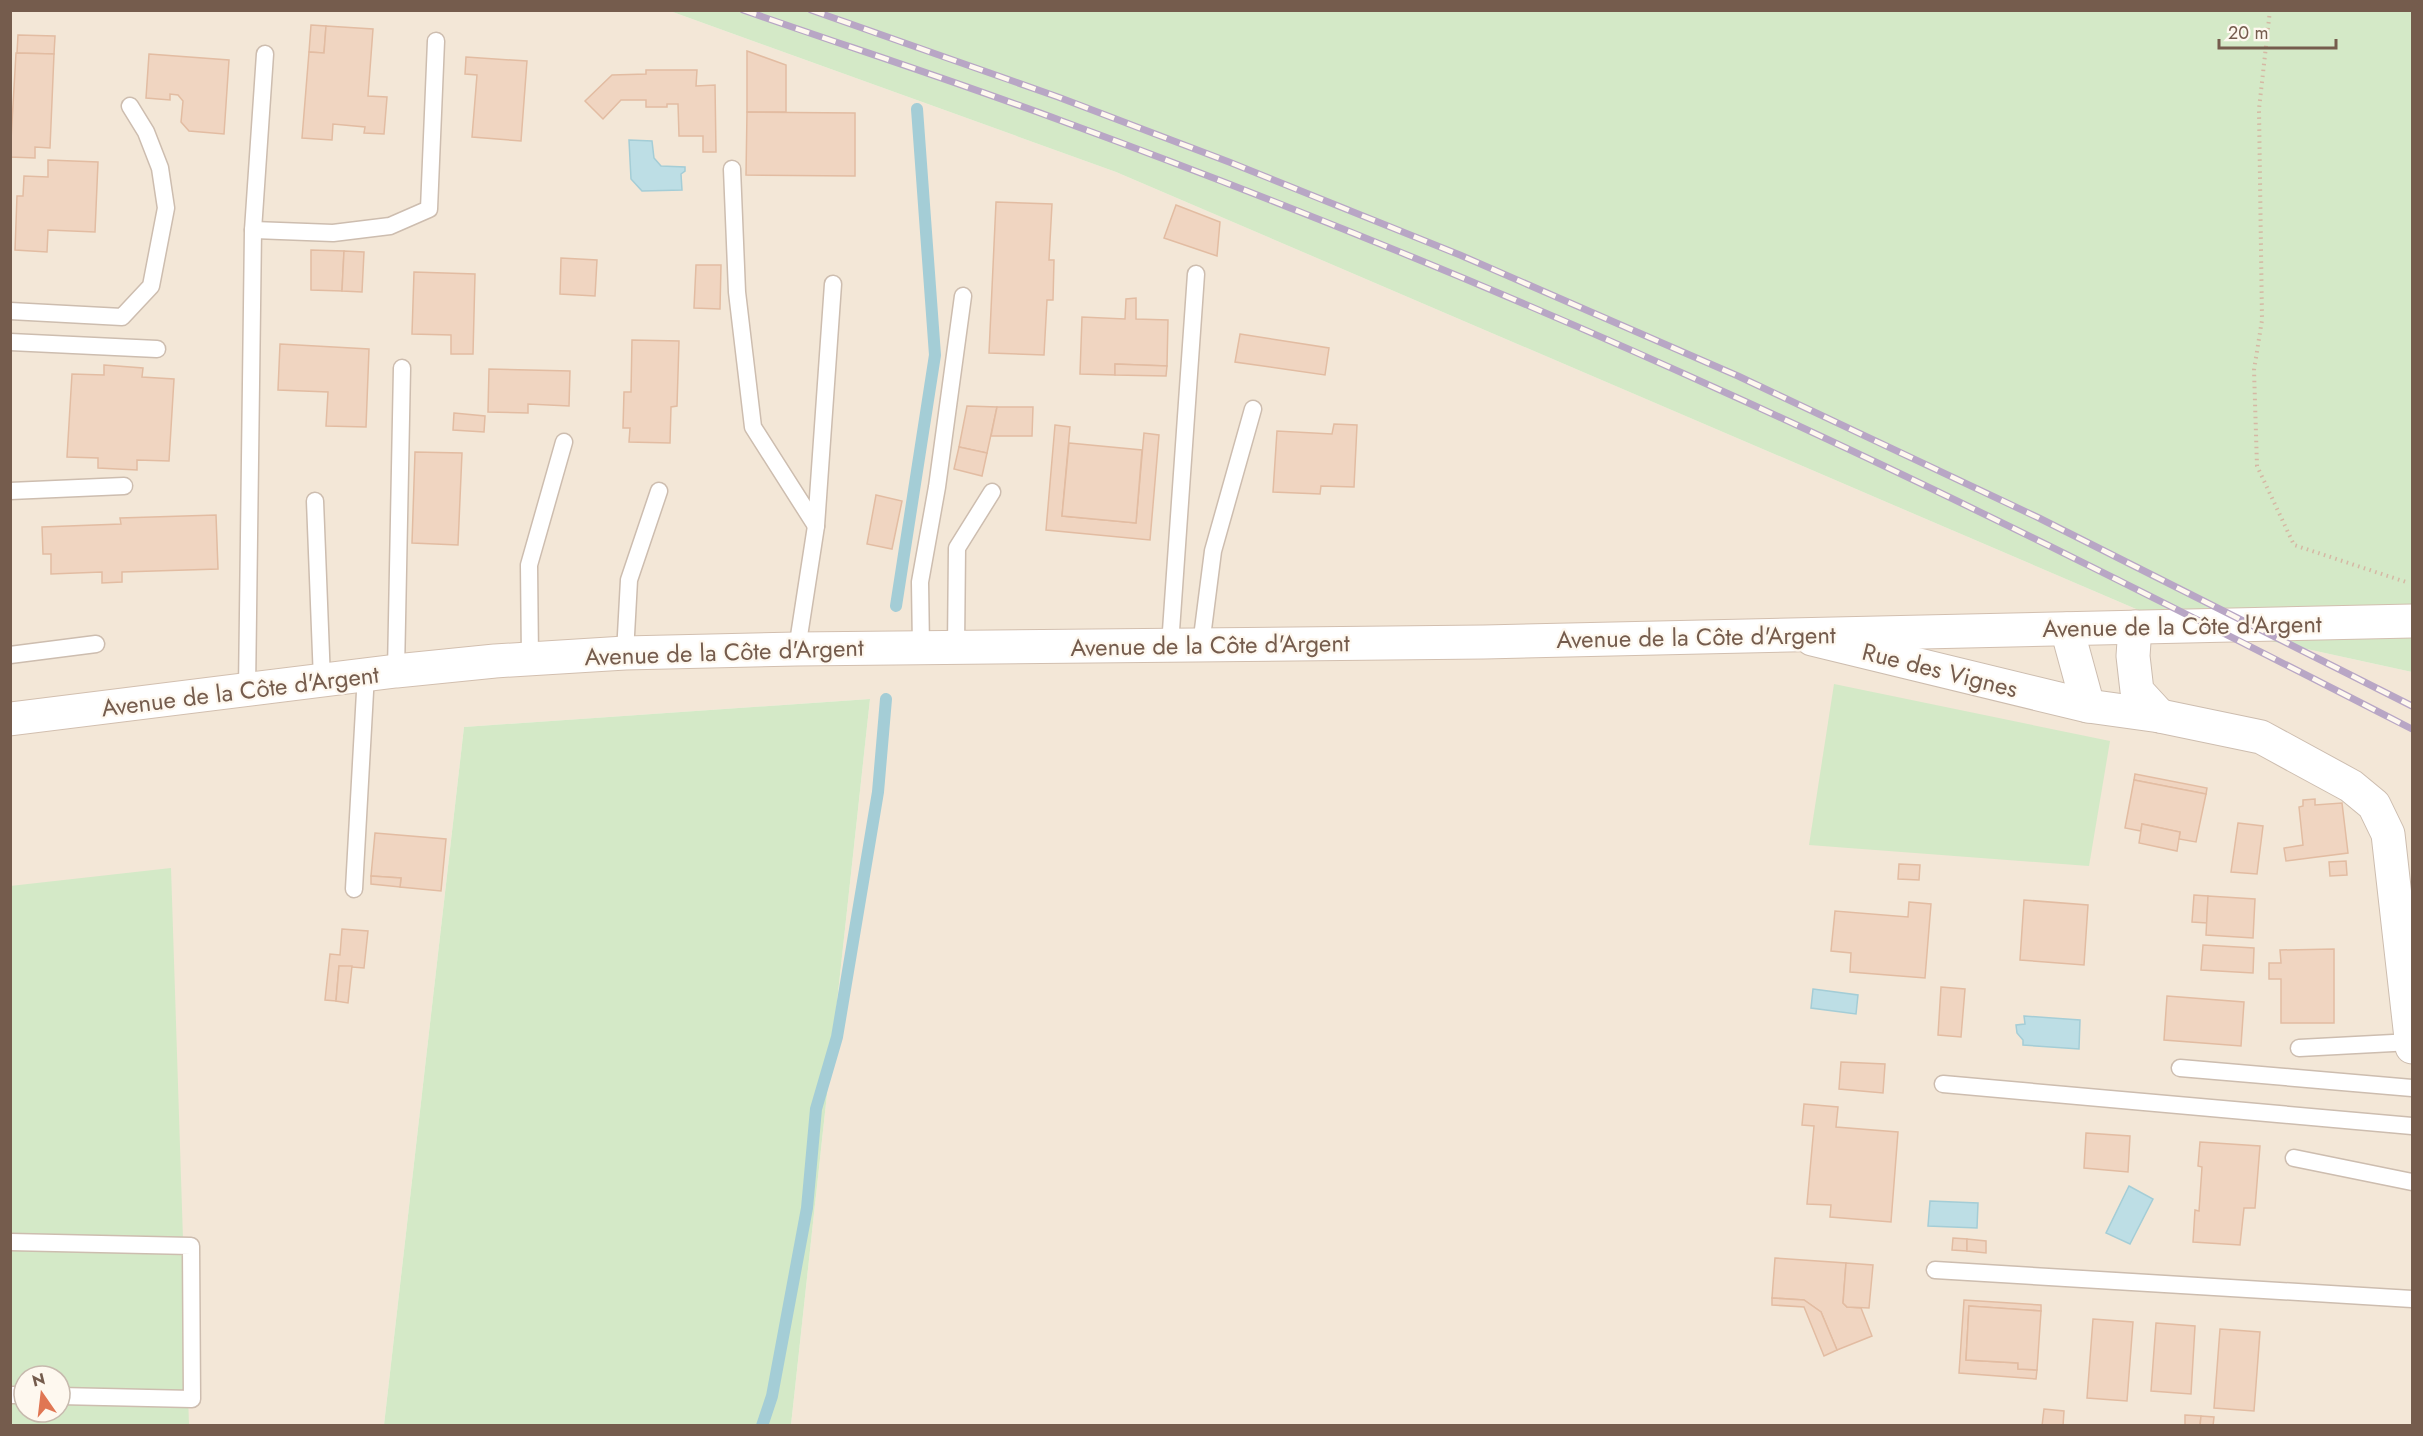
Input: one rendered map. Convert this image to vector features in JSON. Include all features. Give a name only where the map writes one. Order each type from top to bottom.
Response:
[{"type":"main road","name":"Avenue de la Côte d'Argent","points":[[10,719],[381,673],[625,653],[1484,642],[2412,621]]},
{"type":"main road","points":[[2135,627],[2133,656],[2137,691],[2160,716]]},
{"type":"main road","points":[[2067,629],[2088,706]]},
{"type":"main road","name":"Rue des Vignes","points":[[1792,635],[2088,706],[2160,716],[2261,737],[2350,786],[2374,805],[2388,834],[2408,970],[2412,1047]]},
{"type":"lane","points":[[253,230],[333,233],[390,226],[429,209],[436,41]]},
{"type":"lane","points":[[247,690],[253,230],[265,54]]},
{"type":"lane","points":[[10,311],[122,317],[151,286],[165,208],[160,168],[146,132],[130,106]]},
{"type":"lane","points":[[732,169],[737,292],[753,427],[816,526]]},
{"type":"lane","points":[[1186,645],[1196,274]]},
{"type":"lane","points":[[797,649],[816,526],[833,284]]},
{"type":"lane","points":[[921,648],[920,582],[938,487],[963,296]]},
{"type":"lane","points":[[10,342],[157,349]]},
{"type":"lane","points":[[354,889],[381,673],[402,368]]},
{"type":"lane","points":[[1186,645],[1253,409]]},
{"type":"lane","points":[[530,659],[529,565],[564,442]]},
{"type":"lane","points":[[10,491],[124,486]]},
{"type":"lane","points":[[625,653],[629,580],[659,491]]},
{"type":"lane","points":[[956,647],[957,548],[992,492]]},
{"type":"lane","points":[[315,501],[322,680]]},
{"type":"lane","points":[[10,656],[96,644]]},
{"type":"lane","points":[[2299,1048],[2412,1042]]},
{"type":"lane","points":[[2180,1068],[2412,1088]]},
{"type":"lane","points":[[1943,1084],[2412,1126]]},
{"type":"lane","points":[[2294,1158],[2412,1182]]},
{"type":"lane","points":[[10,1242],[191,1246],[192,1399],[72,1396]]},
{"type":"lane","points":[[1935,1270],[2412,1299]]},
{"type":"path","points":[[2270,10],[2259,108],[2262,320],[2254,370],[2257,466],[2294,545],[2412,584]]},
{"type":"shaded area","points":[[10,11],[670,11],[1116,172],[2150,615],[2412,672],[2412,1425],[791,1425],[870,699],[464,727],[384,1425],[11,1425]]},
{"type":"green space","points":[[670,11],[2412,11],[2412,672],[2150,615],[1116,172]]},
{"type":"green space","points":[[1834,684],[2110,741],[2089,866],[1809,845]]},
{"type":"green space","points":[[870,699],[791,1425],[384,1425],[464,727]]},
{"type":"green space","points":[[171,868],[189,1425],[11,1425],[10,886]]},
{"type":"water","points":[[629,140],[652,141],[654,158],[661,166],[685,167],[685,171],[681,174],[682,190],[642,191],[631,179]]},
{"type":"water","points":[[1813,989],[1858,995],[1856,1014],[1811,1008]]},
{"type":"water","points":[[2024,1016],[2080,1020],[2079,1049],[2023,1045],[2016,1025],[2025,1024]]},
{"type":"water","points":[[2129,1186],[2153,1199],[2130,1244],[2106,1233]]},
{"type":"water","points":[[1930,1201],[1978,1203],[1977,1228],[1928,1226]]},
{"type":"building","points":[[311,25],[326,26],[324,53],[309,52]]},
{"type":"building","points":[[326,26],[373,29],[368,96],[387,97],[384,134],[364,133],[365,127],[333,124],[332,140],[302,138],[309,52],[324,53]]},
{"type":"building","points":[[18,35],[55,36],[54,54],[17,53]]},
{"type":"building","points":[[747,51],[786,65],[786,112],[747,112]]},
{"type":"building","points":[[16,53],[54,54],[50,148],[35,147],[35,158],[10,157]]},
{"type":"building","points":[[149,54],[229,60],[224,134],[189,131],[181,122],[183,101],[178,95],[170,94],[170,100],[146,98]]},
{"type":"building","points":[[466,57],[527,61],[521,141],[472,137],[477,75],[465,74]]},
{"type":"building","points":[[646,70],[697,70],[696,86],[715,85],[716,152],[703,152],[703,136],[679,136],[678,104],[667,104],[667,107],[646,107],[646,100],[621,100],[603,119],[585,101],[612,75],[646,74]]},
{"type":"building","points":[[747,112],[855,113],[855,176],[746,175]]},
{"type":"building","points":[[48,160],[98,162],[95,232],[48,230],[47,252],[15,250],[17,196],[23,196],[24,176],[48,177]]},
{"type":"building","points":[[996,202],[1052,204],[1049,260],[1054,260],[1053,300],[1047,300],[1044,355],[989,353]]},
{"type":"building","points":[[1176,205],[1220,222],[1217,256],[1164,238]]},
{"type":"building","points":[[311,250],[344,251],[342,291],[311,290]]},
{"type":"building","points":[[344,251],[364,252],[362,292],[342,291]]},
{"type":"building","points":[[561,258],[597,260],[595,296],[560,294]]},
{"type":"building","points":[[696,265],[721,265],[720,309],[694,308]]},
{"type":"building","points":[[414,272],[475,274],[473,354],[451,354],[451,335],[412,334]]},
{"type":"building","points":[[1136,298],[1136,319],[1168,320],[1167,366],[1115,364],[1115,375],[1080,374],[1082,317],[1125,319],[1126,299]]},
{"type":"building","points":[[1240,334],[1329,348],[1325,375],[1235,362]]},
{"type":"building","points":[[632,340],[679,341],[677,406],[671,407],[670,443],[629,442],[630,428],[623,428],[624,392],[631,392]]},
{"type":"building","points":[[280,344],[369,349],[366,427],[326,426],[328,392],[278,390]]},
{"type":"building","points":[[1115,364],[1167,366],[1166,376],[1115,375]]},
{"type":"building","points":[[104,365],[143,368],[142,377],[174,379],[169,461],[137,460],[137,470],[98,468],[98,458],[67,457],[72,374],[104,375]]},
{"type":"building","points":[[489,369],[570,371],[569,406],[528,404],[528,413],[488,412]]},
{"type":"building","points":[[967,406],[997,407],[987,453],[959,447]]},
{"type":"building","points":[[997,407],[1033,407],[1032,436],[991,436]]},
{"type":"building","points":[[454,413],[485,416],[484,432],[453,430]]},
{"type":"building","points":[[1334,424],[1357,425],[1354,487],[1321,486],[1320,494],[1273,492],[1277,431],[1332,434]]},
{"type":"building","points":[[1055,425],[1070,427],[1062,516],[1136,523],[1144,433],[1159,435],[1150,540],[1046,530]]},
{"type":"building","points":[[1069,443],[1142,450],[1136,523],[1062,516]]},
{"type":"building","points":[[959,447],[987,453],[982,476],[954,469]]},
{"type":"building","points":[[415,452],[462,453],[458,545],[412,543]]},
{"type":"building","points":[[876,495],[902,501],[892,549],[867,544]]},
{"type":"building","points":[[216,515],[218,569],[122,572],[122,582],[102,583],[102,572],[51,574],[51,554],[43,554],[42,527],[121,524],[120,518]]},
{"type":"building","points":[[2135,774],[2207,788],[2206,794],[2134,780]]},
{"type":"building","points":[[2134,780],[2206,794],[2196,842],[2179,839],[2180,832],[2142,824],[2141,831],[2125,828]]},
{"type":"building","points":[[2315,799],[2315,805],[2342,803],[2348,853],[2286,861],[2284,848],[2303,845],[2299,807],[2303,806],[2303,800]]},
{"type":"building","points":[[2238,823],[2263,826],[2257,874],[2231,872]]},
{"type":"building","points":[[2142,824],[2180,832],[2177,851],[2139,843]]},
{"type":"building","points":[[375,833],[446,839],[441,891],[400,887],[401,878],[371,876]]},
{"type":"building","points":[[2346,861],[2347,875],[2330,876],[2329,862]]},
{"type":"building","points":[[1899,864],[1920,865],[1919,880],[1898,879]]},
{"type":"building","points":[[371,876],[401,878],[400,887],[371,884]]},
{"type":"building","points":[[2194,895],[2208,896],[2207,923],[2192,922]]},
{"type":"building","points":[[2208,896],[2255,899],[2253,938],[2206,935]]},
{"type":"building","points":[[2024,900],[2088,905],[2084,965],[2020,960]]},
{"type":"building","points":[[1909,902],[1931,904],[1925,978],[1850,972],[1851,953],[1831,951],[1835,911],[1908,917]]},
{"type":"building","points":[[342,929],[368,931],[364,968],[339,966],[336,1001],[325,1000],[330,954],[340,955]]},
{"type":"building","points":[[2203,945],[2254,948],[2253,973],[2201,970]]},
{"type":"building","points":[[2334,949],[2334,1023],[2281,1023],[2281,979],[2269,979],[2269,963],[2281,963],[2280,950]]},
{"type":"building","points":[[339,966],[352,966],[348,1003],[336,1001]]},
{"type":"building","points":[[1941,987],[1965,989],[1961,1037],[1938,1035]]},
{"type":"building","points":[[2167,996],[2244,1002],[2241,1046],[2164,1040]]},
{"type":"building","points":[[1841,1062],[1885,1064],[1883,1093],[1839,1089]]},
{"type":"building","points":[[1804,1104],[1838,1107],[1836,1127],[1898,1132],[1891,1222],[1830,1217],[1831,1205],[1807,1204],[1814,1126],[1802,1125]]},
{"type":"building","points":[[2086,1133],[2130,1136],[2128,1172],[2084,1168]]},
{"type":"building","points":[[2200,1142],[2260,1146],[2255,1208],[2244,1208],[2240,1245],[2193,1242],[2195,1210],[2199,1211],[2202,1167],[2198,1166]]},
{"type":"building","points":[[1953,1238],[1967,1239],[1967,1251],[1952,1250]]},
{"type":"building","points":[[1967,1239],[1986,1241],[1986,1253],[1967,1251]]},
{"type":"building","points":[[1775,1258],[1846,1263],[1843,1303],[1847,1307],[1861,1308],[1872,1336],[1837,1350],[1821,1312],[1804,1300],[1772,1298]]},
{"type":"building","points":[[1846,1263],[1873,1265],[1869,1308],[1847,1307],[1843,1303]]},
{"type":"building","points":[[1772,1298],[1804,1300],[1821,1312],[1837,1350],[1824,1356],[1804,1307],[1772,1305]]},
{"type":"building","points":[[1964,1300],[2041,1305],[2041,1311],[1969,1306],[1966,1360],[2018,1363],[2018,1369],[2037,1370],[2036,1379],[1959,1373]]},
{"type":"building","points":[[1969,1306],[2041,1311],[2037,1370],[2018,1369],[2018,1363],[1966,1360]]},
{"type":"building","points":[[2093,1319],[2133,1322],[2127,1401],[2087,1398]]},
{"type":"building","points":[[2156,1323],[2195,1326],[2191,1394],[2151,1391]]},
{"type":"building","points":[[2220,1329],[2260,1332],[2254,1411],[2214,1408]]},
{"type":"building","points":[[2044,1409],[2064,1411],[2063,1426],[2042,1426]]},
{"type":"building","points":[[2185,1415],[2201,1416],[2200,1426],[2185,1426]]},
{"type":"building","points":[[2201,1416],[2214,1417],[2213,1426],[2200,1426]]},
{"type":"waterway","points":[[896,606],[935,355],[917,109]]},
{"type":"waterway","points":[[762,1426],[772,1396],[807,1208],[816,1109],[837,1037],[878,792],[886,699]]},
{"type":"railway","points":[[743,10],[983,92],[1147,153],[1315,218],[1566,322],[1903,475],[2158,600],[2412,729]]},
{"type":"railway","points":[[811,10],[1058,97],[1229,162],[1460,255],[1738,376],[2039,518],[2412,706]]}]
